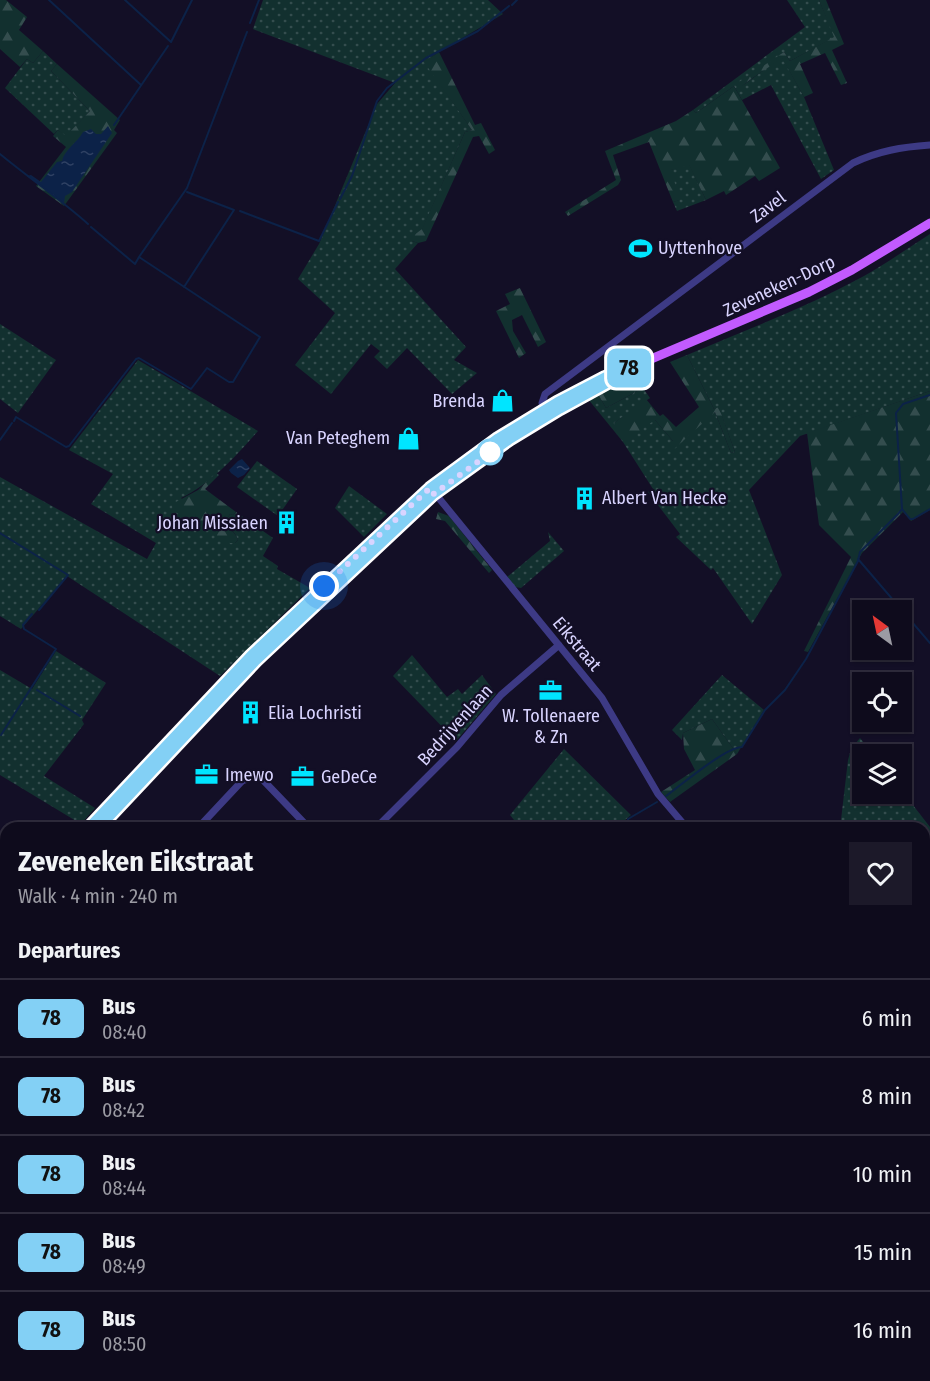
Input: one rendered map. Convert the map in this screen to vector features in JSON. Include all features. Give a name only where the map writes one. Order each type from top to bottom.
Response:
[{"type":"main road","name":"Zeveneken-Dorp","points":[[432,491],[558,405],[624,374],[634,366],[809,292],[872,259],[930,223]]},
{"type":"main road","points":[[94,822],[251,655],[432,491]]},
{"type":"main road","points":[[105,822],[256,661],[432,491]]},
{"type":"street","name":"Zavel","points":[[552,389],[853,163],[880,152],[930,145]]},
{"type":"street","points":[[546,413],[542,399],[552,389],[558,405]]},
{"type":"street","name":"Eikstraat","points":[[432,491],[602,698],[658,794],[682,822]]},
{"type":"street","name":"Bedrijvenlaan","points":[[382,822],[457,747],[501,695],[559,645]]},
{"type":"street","points":[[204,822],[242,781],[253,777],[263,780],[303,822]]},
{"type":"green space","points":[[0,0],[6,0],[27,17],[19,30],[43,51],[33,63],[27,59],[20,67],[0,49]]},
{"type":"green space","points":[[263,0],[488,0],[503,14],[425,62],[472,130],[465,132],[422,230],[412,241],[418,243],[395,269],[466,347],[454,360],[477,373],[452,394],[407,348],[387,369],[374,357],[380,351],[371,344],[331,394],[295,365],[335,313],[298,279],[319,244],[377,104],[395,83],[253,29]]},
{"type":"green space","points":[[787,0],[819,0],[835,37],[790,61],[784,52],[742,86],[782,57],[804,97],[834,170],[821,179],[771,85],[742,100],[734,86],[696,113],[693,110],[805,27]]},
{"type":"green space","points":[[819,0],[826,0],[844,44],[832,50],[847,83],[841,85],[825,53],[800,64],[813,93],[804,97],[782,58],[741,86],[739,82],[784,52],[790,61],[834,37]]},
{"type":"green space","points":[[43,51],[57,64],[51,71],[90,111],[66,137],[58,130],[54,134],[5,88],[27,59],[33,63]]},
{"type":"green space","points":[[439,52],[475,125],[481,123],[495,150],[489,154],[479,136],[473,137],[426,241],[418,243],[412,241],[413,236],[422,229],[465,132],[472,130],[424,62]]},
{"type":"green space","points":[[57,64],[120,120],[114,130],[117,133],[64,206],[36,186],[66,147],[53,136],[58,130],[66,136],[90,111],[51,71]]},
{"type":"green space","points":[[734,86],[780,168],[759,181],[755,176],[726,195],[724,191],[706,200],[689,165],[671,170],[680,200],[673,202],[649,142],[613,155],[621,180],[618,185],[568,216],[565,212],[616,180],[605,151],[676,121],[693,110],[696,113]]},
{"type":"green space","points":[[689,164],[706,200],[677,211],[673,202],[679,200],[670,170]]},
{"type":"green space","points":[[930,234],[930,391],[800,436],[749,490],[782,575],[752,624],[713,568],[711,570],[676,537],[680,534],[648,492],[653,489],[623,442],[588,399],[598,394],[606,408],[643,388],[650,398],[614,423],[655,420],[673,441],[715,412],[731,453],[735,452],[719,408],[714,409],[687,355],[821,298],[873,271]]},
{"type":"green space","points":[[520,288],[546,342],[538,347],[522,315],[512,320],[513,331],[526,353],[519,358],[496,311],[510,304],[505,294]]},
{"type":"green space","points":[[0,324],[56,360],[18,413],[0,399]]},
{"type":"green space","points":[[687,355],[714,409],[719,407],[735,452],[731,453],[715,412],[674,449],[670,444],[673,441],[655,420],[625,441],[614,423],[646,399],[660,416],[663,414],[676,427],[699,407],[670,362]]},
{"type":"green space","points":[[138,360],[258,431],[213,477],[181,498],[235,543],[238,540],[237,537],[225,522],[230,514],[233,515],[236,512],[273,538],[263,556],[278,566],[277,569],[310,588],[220,676],[67,576],[21,629],[0,616],[0,477],[147,559],[156,543],[91,504],[113,474],[69,450]]},
{"type":"green space","points":[[637,377],[643,388],[606,408],[598,394]]},
{"type":"green space","points":[[930,391],[930,510],[911,521],[903,512],[862,553],[808,652],[804,651],[851,557],[819,525],[807,433]]},
{"type":"green space","points":[[257,461],[297,489],[278,516],[237,487]]},
{"type":"green space","points":[[216,473],[219,475],[205,489],[236,512],[233,515],[230,514],[225,522],[238,540],[235,543],[230,543],[175,512],[172,507],[174,503],[198,490]]},
{"type":"green space","points":[[349,486],[387,514],[364,537],[335,508]]},
{"type":"green space","points":[[438,512],[449,516],[492,570],[489,573],[445,521],[436,519]]},
{"type":"green space","points":[[548,532],[564,551],[521,588],[515,587],[507,577],[550,541]]},
{"type":"green space","points":[[56,651],[106,683],[82,720],[84,724],[44,776],[95,808],[83,822],[78,822],[0,775],[0,670],[32,689]]},
{"type":"green space","points":[[412,655],[447,697],[458,689],[462,694],[482,675],[496,694],[456,741],[393,676]]},
{"type":"green space","points":[[722,675],[764,710],[737,754],[712,719],[683,733],[682,740],[672,730]]},
{"type":"green space","points":[[712,719],[737,754],[670,802],[661,792],[695,770],[684,749],[683,733]]},
{"type":"green space","points":[[860,738],[865,744],[855,744]]},
{"type":"green space","points":[[852,748],[852,804],[912,804],[926,822],[848,822],[841,820],[848,760]]},
{"type":"green space","points":[[564,749],[631,815],[625,822],[508,822],[514,820],[510,815]]},
{"type":"water","points":[[108,126],[112,133],[72,192],[65,196],[64,203],[27,176],[31,175],[41,182],[57,162],[62,161],[65,153],[83,132],[91,129],[96,134],[101,134]]},
{"type":"water","points":[[242,459],[250,468],[238,478],[229,470]]},
{"type":"waterway","points":[[49,0],[141,85]]},
{"type":"waterway","points":[[125,0],[171,42],[192,0]]},
{"type":"waterway","points":[[250,23],[259,0]]},
{"type":"waterway","points":[[512,5],[517,0]]},
{"type":"waterway","points":[[340,199],[352,176],[377,101],[387,88],[426,58],[478,31],[509,6]]},
{"type":"waterway","points":[[139,257],[187,188],[247,32]]},
{"type":"waterway","points":[[114,125],[168,46]]},
{"type":"waterway","points":[[0,154],[88,224]]},
{"type":"waterway","points":[[184,287],[234,210],[187,192]]},
{"type":"waterway","points":[[240,211],[319,241],[338,202]]},
{"type":"waterway","points":[[14,421],[16,417],[66,447],[69,446],[136,359],[139,358],[191,389],[207,368],[229,382],[233,382],[260,337],[139,257],[135,264],[91,227]]},
{"type":"waterway","points":[[666,796],[725,753],[742,747],[765,710],[785,690],[806,659],[858,561],[860,552],[902,509],[896,413],[903,404],[930,395]]},
{"type":"waterway","points":[[0,440],[12,423]]},
{"type":"waterway","points":[[902,509],[910,519],[930,509]]},
{"type":"waterway","points":[[0,533],[68,575],[39,610]]},
{"type":"waterway","points":[[858,559],[930,643]]},
{"type":"waterway","points":[[1,735],[56,649],[24,629],[23,625],[32,614]]},
{"type":"waterway","points":[[37,690],[80,716]]},
{"type":"waterway","points":[[628,822],[628,819],[657,802]]},
{"type":"bus line","name":"78","points":[[94,822],[251,655],[430,488],[470,456],[557,402],[605,377],[634,366],[509,440],[434,494],[256,661],[105,822]]},
{"type":"place","name":"Uyttenhove","points":[[640,248]]},
{"type":"place","name":"Brenda","points":[[503,401]]},
{"type":"place","name":"Van Peteghem","points":[[408,438]]},
{"type":"place","name":"Albert Van Hecke","points":[[584,498]]},
{"type":"place","name":"Johan Missiaen","points":[[286,523]]},
{"type":"place","name":"W. Tollenaere & Zn","points":[[551,690]]},
{"type":"place","name":"Elia Lochristi","points":[[250,713]]},
{"type":"place","name":"Imewo","points":[[207,775]]},
{"type":"place","name":"GeDeCe","points":[[303,777]]},
{"type":"route","points":[[324,586],[430,488],[434,494],[494,450],[490,452]]}]
